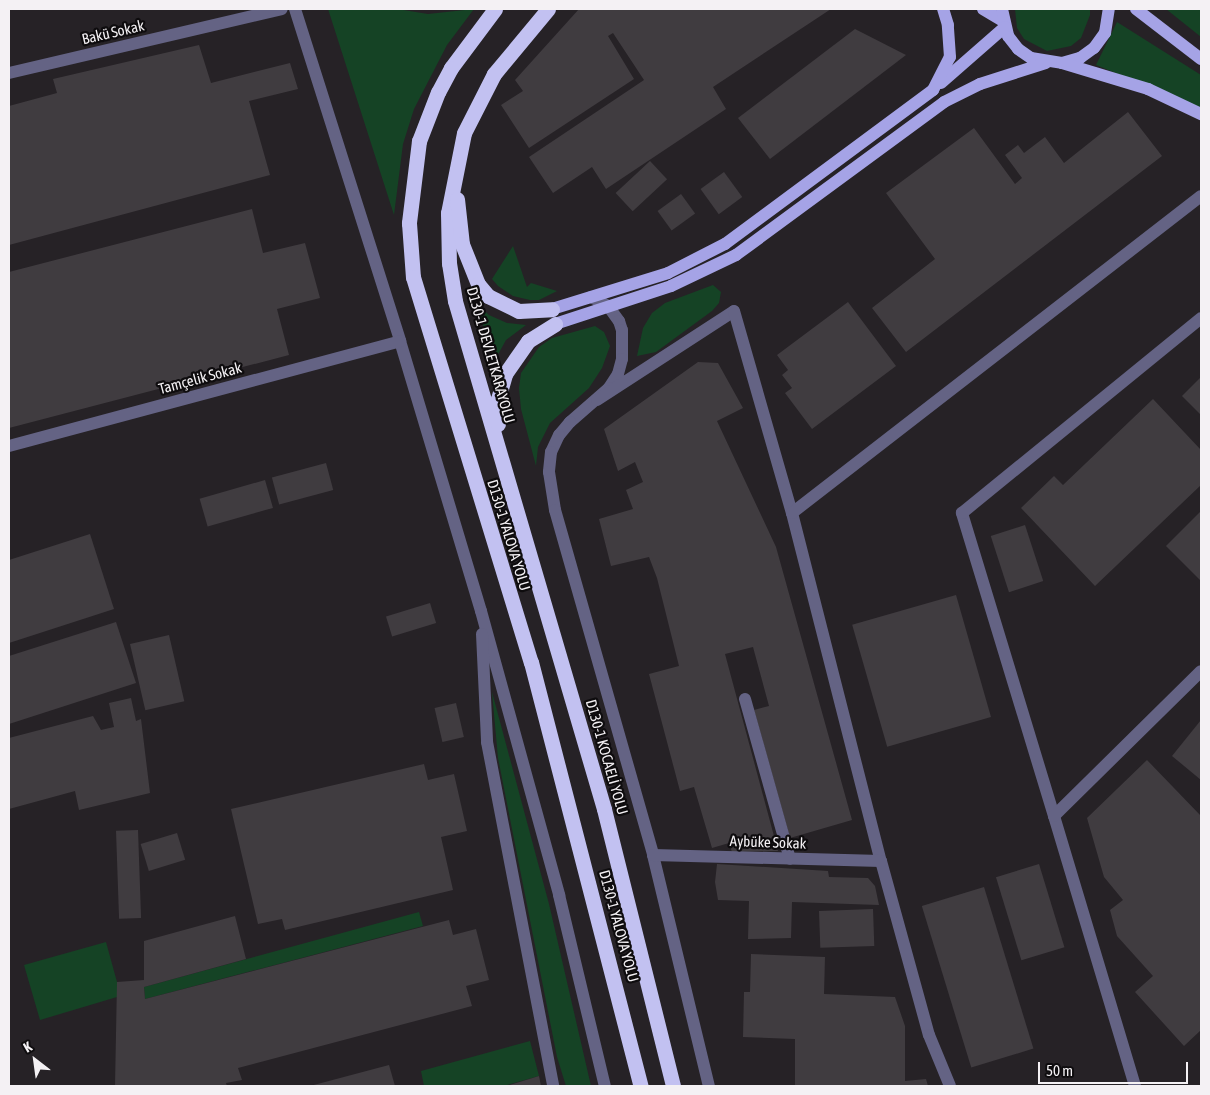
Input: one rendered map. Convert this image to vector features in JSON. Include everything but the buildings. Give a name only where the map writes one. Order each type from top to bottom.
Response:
[{"type":"highway","name":"D130-1 YALOVA YOLU","points":[[495,9],[451,68],[438,92],[419,141],[409,223],[413,277],[531,662],[641,1086]]},
{"type":"highway","name":"D130-1 DEVLETKARAYOLU","points":[[498,440],[455,302],[447,244],[448,213],[455,168],[464,134],[494,74],[548,9]]},
{"type":"highway","points":[[455,168],[462,244],[478,284],[488,296],[519,311],[553,316]]},
{"type":"highway","points":[[498,440],[498,398],[504,374],[528,341],[553,316]]},
{"type":"highway","name":"D130-1 KOCAELİ YOLU","points":[[498,440],[604,809],[673,1086]]},
{"type":"main road","points":[[933,90],[950,57],[948,25],[943,9]]},
{"type":"main road","points":[[983,9],[1003,19],[1018,49],[1046,63]]},
{"type":"main road","points":[[1062,64],[1080,58],[1094,48],[1105,33],[1110,9]]},
{"type":"main road","points":[[1136,9],[1201,59]]},
{"type":"main road","points":[[553,316],[590,297],[668,273],[725,244],[933,90],[1003,19]]},
{"type":"main road","points":[[553,316],[608,306],[671,286],[736,255],[944,102],[980,84],[1046,63],[1062,64],[1148,89],[1201,114]]},
{"type":"street","name":"Bakü Sokak","points":[[9,73],[282,9]]},
{"type":"street","points":[[295,9],[400,341],[481,611],[559,895],[606,1086]]},
{"type":"street","points":[[792,512],[1201,196]]},
{"type":"street","points":[[590,297],[608,306],[622,330],[622,359],[618,374],[597,400],[559,435],[551,452],[549,472],[555,510],[654,855],[709,1086]]},
{"type":"street","points":[[597,400],[734,311],[792,512],[881,861],[929,1035],[950,1086]]},
{"type":"street","points":[[1135,1086],[962,513],[1201,318]]},
{"type":"street","name":"Tamçelik Sokak","points":[[9,446],[400,341]]},
{"type":"street","points":[[481,611],[486,742],[553,1086]]},
{"type":"street","points":[[1054,816],[1201,671]]},
{"type":"street","points":[[746,699],[790,859]]},
{"type":"street","name":"Aybüke Sokak","points":[[654,855],[881,861]]},
{"type":"green space","points":[[328,9],[397,9],[428,14],[474,9],[447,45],[414,109],[403,144],[394,215]]},
{"type":"green space","points":[[1015,9],[1090,9],[1090,15],[1081,38],[1071,46],[1047,51],[1024,39],[1017,28]]},
{"type":"green space","points":[[1166,9],[1201,9],[1201,37]]},
{"type":"green space","points":[[1117,22],[1201,75],[1201,108],[1096,65]]},
{"type":"green space","points":[[513,246],[527,287],[531,283],[557,291],[539,300],[530,300],[513,296],[498,286],[492,279]]},
{"type":"green space","points":[[713,285],[721,292],[719,303],[712,311],[656,352],[637,356],[643,328],[652,313],[665,303]]},
{"type":"green space","points":[[475,302],[489,315],[507,323],[526,325],[506,340],[495,360]]},
{"type":"green space","points":[[595,326],[604,332],[610,346],[602,368],[589,388],[550,423],[538,447],[536,466],[521,409],[519,388],[521,373],[539,347],[552,338]]},
{"type":"green space","points":[[492,692],[549,904],[591,1086],[566,1086],[557,1057],[498,758]]},
{"type":"green space","points":[[419,912],[423,926],[145,999],[144,987]]},
{"type":"green space","points":[[106,942],[117,982],[117,997],[40,1020],[24,965]]},
{"type":"green space","points":[[530,1041],[539,1076],[504,1086],[424,1086],[421,1071]]}]
